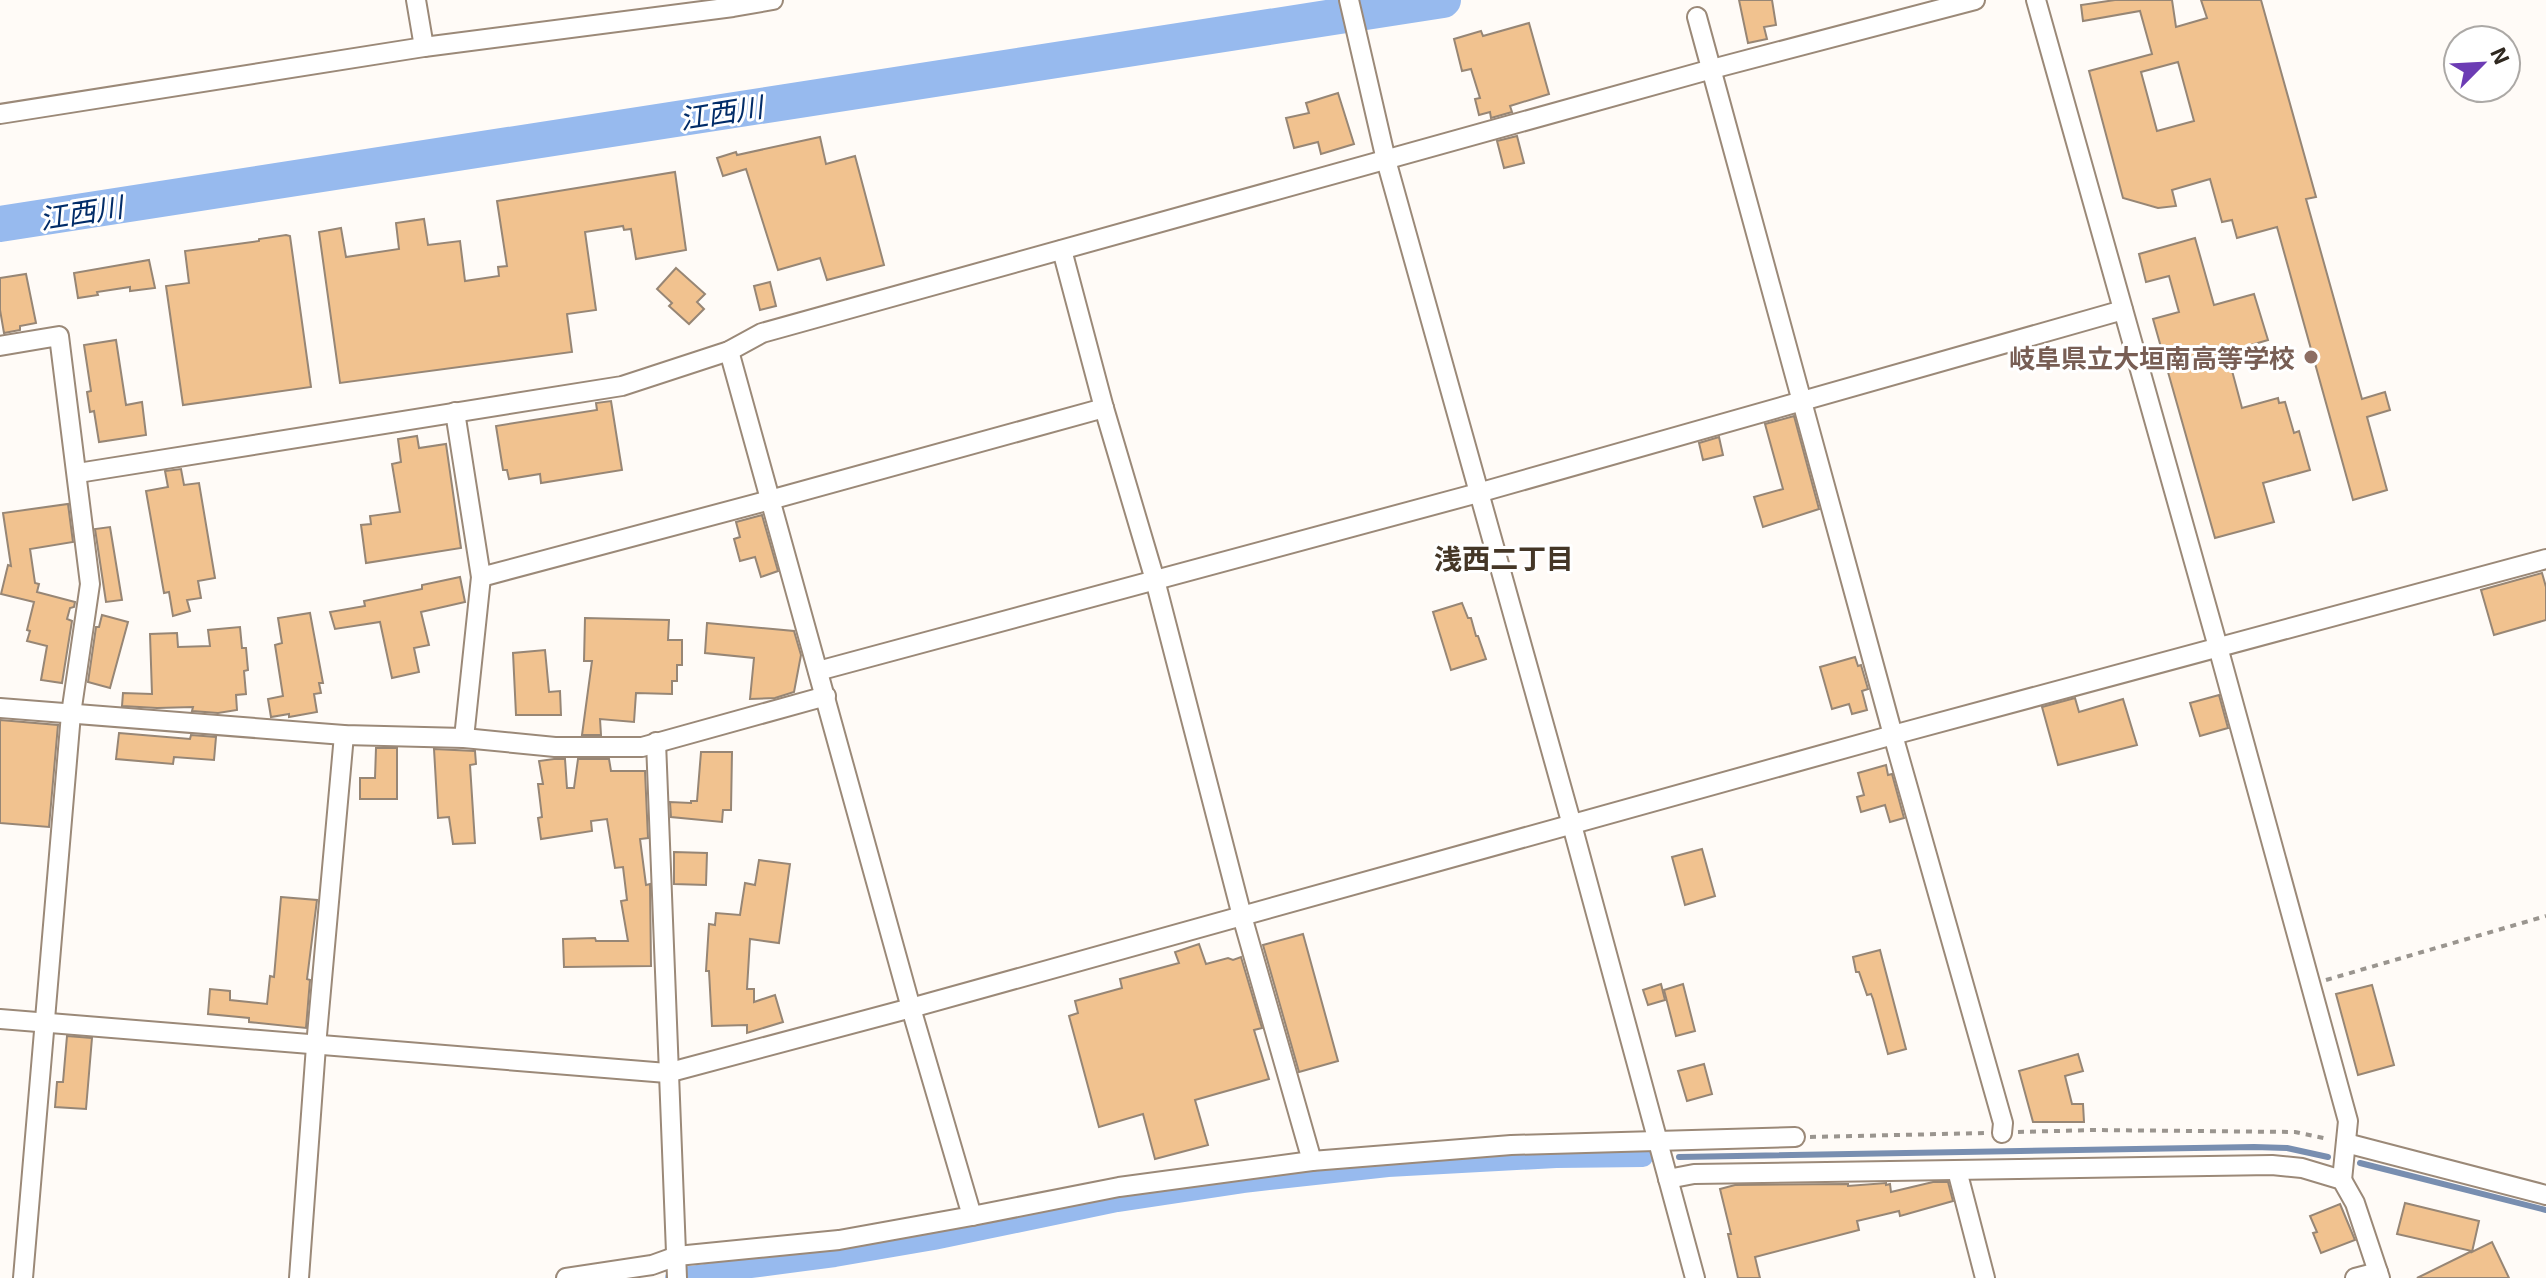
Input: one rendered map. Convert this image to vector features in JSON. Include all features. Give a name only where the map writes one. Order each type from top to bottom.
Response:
[{"type":"street","points":[[416,0],[424,47]]},
{"type":"street","points":[[0,114],[424,47],[773,0]]},
{"type":"street","points":[[1349,0],[1386,160],[1695,1278]]},
{"type":"street","points":[[78,473],[622,386],[729,351],[762,333],[1712,69],[1975,0]]},
{"type":"street","points":[[2036,0],[2348,1121],[2342,1180],[2355,1203],[2379,1275],[2355,1278]]},
{"type":"street","points":[[1697,17],[1893,735],[2003,1123],[2002,1133]]},
{"type":"street","points":[[1062,250],[1104,408],[1155,580],[1242,916],[1312,1161]]},
{"type":"street","points":[[818,671],[1478,493],[2123,310]]},
{"type":"street","points":[[0,346],[59,336],[90,584],[71,714],[23,1278]]},
{"type":"street","points":[[729,351],[911,1008],[972,1216]]},
{"type":"street","points":[[481,577],[1104,408]]},
{"type":"street","points":[[455,412],[481,577],[464,738]]},
{"type":"street","points":[[0,1019],[667,1073],[1893,735],[2546,561]]},
{"type":"street","points":[[0,708],[344,735],[464,738],[555,747],[642,747],[826,696]]},
{"type":"street","points":[[299,1278],[344,735]]},
{"type":"street","points":[[656,742],[677,1278]]},
{"type":"street","points":[[566,1278],[652,1265],[677,1257],[839,1240],[1119,1187],[1312,1161],[1511,1145],[1795,1137]]},
{"type":"street","points":[[2346,1143],[2546,1195]]},
{"type":"street","points":[[1668,1179],[1694,1174],[2272,1165],[2302,1168],[2342,1180]]},
{"type":"street","points":[[1959,1170],[1985,1278]]},
{"type":"path","points":[[2311,984],[2546,916]]},
{"type":"path","points":[[1795,1137],[2094,1130],[2295,1132],[2346,1143]]},
{"type":"building","points":[[1739,0],[1772,0],[1776,25],[1764,27],[1767,39],[1748,43]]},
{"type":"building","points":[[2115,0],[2172,0],[2176,27],[2207,18],[2201,0],[2261,0],[2316,197],[2306,199],[2362,399],[2385,392],[2390,410],[2367,417],[2387,490],[2353,500],[2277,227],[2237,238],[2232,220],[2222,222],[2210,179],[2172,190],[2176,206],[2158,208],[2123,198],[2089,71],[2152,54],[2140,11],[2083,21],[2081,5]],"holes":[[[2178,62],[2194,121],[2157,131],[2141,72]]]},
{"type":"building","points":[[1529,23],[1549,94],[1510,106],[1512,112],[1491,118],[1490,112],[1479,115],[1475,99],[1480,98],[1471,69],[1462,71],[1454,39],[1481,31],[1483,36]]},
{"type":"building","points":[[1338,93],[1354,144],[1321,154],[1318,142],[1294,148],[1286,118],[1309,113],[1306,103]]},
{"type":"building","points":[[1517,136],[1524,163],[1504,168],[1497,141]]},
{"type":"building","points":[[820,137],[826,164],[855,156],[884,265],[827,280],[820,258],[778,270],[746,169],[723,176],[717,158]]},
{"type":"building","points":[[675,172],[686,250],[636,259],[631,229],[624,230],[623,226],[585,232],[596,310],[567,314],[572,352],[340,383],[319,232],[341,228],[346,257],[399,249],[396,223],[424,219],[428,245],[460,241],[465,281],[499,276],[498,267],[507,266],[497,201]]},
{"type":"building","points":[[290,236],[311,387],[183,405],[166,286],[189,283],[185,251]]},
{"type":"building","points":[[2195,238],[2214,305],[2254,294],[2268,340],[2227,352],[2242,408],[2278,398],[2279,403],[2285,402],[2294,433],[2299,431],[2310,470],[2263,483],[2274,522],[2215,538],[2153,319],[2179,312],[2169,276],[2146,282],[2139,254]]},
{"type":"building","points":[[149,260],[155,288],[130,291],[130,287],[78,298],[74,273]]},
{"type":"building","points":[[676,268],[705,294],[697,302],[704,309],[689,324],[669,306],[672,303],[657,289]]},
{"type":"building","points":[[26,274],[36,323],[4,333],[0,278]]},
{"type":"building","points":[[770,282],[776,306],[760,310],[754,286]]},
{"type":"building","points":[[116,340],[126,405],[142,402],[146,435],[99,442],[94,411],[90,412],[87,392],[91,391],[84,345]]},
{"type":"building","points":[[611,401],[622,470],[541,483],[540,474],[509,479],[507,470],[503,470],[496,426],[597,410],[596,403]]},
{"type":"building","points":[[1794,416],[1819,509],[1763,527],[1754,497],[1783,489],[1765,424]]},
{"type":"building","points":[[417,436],[419,448],[446,444],[461,548],[366,563],[361,525],[371,524],[370,516],[400,512],[392,464],[401,462],[398,439]]},
{"type":"building","points":[[1719,437],[1723,455],[1703,460],[1699,443]]},
{"type":"building","points":[[181,469],[184,485],[199,483],[215,578],[198,581],[201,598],[187,600],[190,611],[173,616],[169,592],[164,593],[146,491],[168,487],[165,471]]},
{"type":"building","points":[[68,504],[73,542],[30,549],[35,583],[39,584],[37,592],[75,602],[67,619],[72,621],[62,683],[41,680],[47,646],[27,641],[34,602],[1,594],[8,565],[11,566],[3,513]]},
{"type":"building","points":[[762,515],[778,571],[761,577],[755,557],[740,561],[734,539],[740,537],[736,522]]},
{"type":"building","points":[[110,527],[122,600],[106,602],[95,529]]},
{"type":"building","points":[[2542,573],[2546,587],[2546,620],[2494,635],[2481,590]]},
{"type":"building","points":[[460,577],[465,602],[421,612],[429,645],[414,648],[419,672],[392,678],[380,622],[335,629],[330,612],[365,606],[364,601],[422,589],[422,585]]},
{"type":"building","points":[[1462,603],[1486,659],[1451,670],[1433,612]]},
{"type":"building","points":[[310,613],[323,683],[319,683],[321,693],[314,694],[317,712],[271,717],[268,699],[283,696],[275,645],[282,643],[278,618]]},
{"type":"building","points":[[102,615],[128,622],[110,688],[88,682],[96,627],[99,627]]},
{"type":"building","points":[[585,618],[669,620],[668,640],[682,640],[682,665],[677,665],[677,681],[672,681],[672,694],[636,693],[634,722],[600,719],[601,735],[582,735],[592,661],[584,661]]},
{"type":"building","points":[[707,623],[794,631],[801,655],[794,692],[775,698],[750,699],[754,658],[705,653]]},
{"type":"building","points":[[240,627],[248,670],[244,671],[246,694],[236,695],[237,710],[218,713],[192,711],[193,707],[122,706],[123,693],[152,694],[150,634],[177,633],[178,647],[210,646],[208,630]]},
{"type":"building","points":[[545,650],[549,692],[560,691],[561,715],[516,715],[513,653]]},
{"type":"building","points":[[1855,657],[1858,666],[1861,665],[1868,689],[1862,691],[1867,710],[1852,714],[1849,704],[1832,709],[1820,667]]},
{"type":"building","points":[[2219,695],[2228,728],[2200,736],[2190,703]]},
{"type":"building","points":[[2075,698],[2079,712],[2123,699],[2137,745],[2058,765],[2042,707]]},
{"type":"building","points":[[0,720],[58,725],[49,827],[0,823]]},
{"type":"building","points":[[119,733],[190,739],[191,735],[216,737],[214,760],[174,757],[173,764],[116,759]]},
{"type":"building","points":[[376,748],[397,748],[397,799],[360,799],[360,778],[375,778]]},
{"type":"building","points":[[434,749],[475,751],[476,764],[470,765],[475,843],[453,844],[449,817],[438,818]]},
{"type":"building","points":[[701,752],[732,752],[731,810],[723,810],[722,822],[671,817],[670,802],[697,801]]},
{"type":"building","points":[[565,759],[567,788],[574,788],[578,759],[609,759],[611,771],[645,771],[648,838],[640,839],[646,885],[650,884],[651,966],[564,967],[563,939],[628,941],[621,901],[627,900],[623,867],[615,868],[607,819],[591,821],[592,831],[541,839],[538,784],[543,784],[539,761]]},
{"type":"building","points":[[1886,765],[1888,775],[1892,774],[1904,818],[1890,822],[1885,805],[1861,812],[1857,797],[1864,795],[1858,773]]},
{"type":"building","points":[[1702,849],[1715,896],[1685,905],[1672,857]]},
{"type":"building","points":[[674,852],[707,853],[706,885],[674,884]]},
{"type":"building","points":[[759,860],[790,864],[779,943],[750,939],[747,989],[754,989],[754,1002],[775,995],[783,1022],[747,1033],[747,1025],[712,1026],[709,971],[706,971],[709,924],[715,925],[716,913],[740,915],[745,883],[755,885]]},
{"type":"building","points":[[281,897],[317,900],[307,979],[310,980],[306,1028],[208,1014],[210,989],[230,991],[230,1000],[267,1004],[270,976],[274,977]]},
{"type":"building","points":[[1303,934],[1338,1061],[1299,1072],[1263,945]]},
{"type":"building","points":[[1199,944],[1206,964],[1241,957],[1262,1028],[1254,1030],[1269,1079],[1195,1100],[1208,1145],[1155,1159],[1143,1114],[1099,1127],[1069,1016],[1078,1013],[1075,1001],[1122,988],[1120,979],[1179,963],[1175,952]]},
{"type":"building","points":[[1880,950],[1906,1049],[1888,1054],[1873,999],[1871,994],[1867,995],[1859,972],[1856,972],[1853,957]]},
{"type":"building","points":[[1661,984],[1665,1000],[1648,1005],[1643,990]]},
{"type":"building","points":[[1683,984],[1695,1031],[1676,1036],[1664,990]]},
{"type":"building","points":[[2372,985],[2394,1065],[2358,1075],[2336,994]]},
{"type":"building","points":[[67,1036],[92,1038],[86,1109],[55,1107],[57,1082],[63,1082]]},
{"type":"building","points":[[2078,1054],[2083,1071],[2065,1076],[2072,1104],[2083,1104],[2084,1122],[2033,1122],[2019,1071]]},
{"type":"building","points":[[1704,1064],[1712,1094],[1687,1101],[1678,1071]]},
{"type":"building","points":[[1933,1182],[1948,1182],[1953,1201],[1900,1216],[1899,1211],[1857,1221],[1859,1230],[1755,1257],[1760,1278],[1738,1278],[1720,1189],[1735,1185],[1848,1186],[1886,1183],[1890,1184],[1891,1192]]},
{"type":"building","points":[[2405,1203],[2479,1221],[2472,1252],[2492,1242],[2509,1278],[2417,1278],[2472,1251],[2397,1234]]},
{"type":"building","points":[[2340,1204],[2355,1240],[2321,1253],[2310,1216]]},
{"type":"waterway","name":"江西川","points":[[0,224],[1443,0]]},
{"type":"waterway","points":[[1679,1157],[2254,1147],[2287,1148],[2328,1157]]},
{"type":"waterway","points":[[675,1278],[835,1257],[1117,1202],[1243,1183],[1388,1167],[1556,1158],[1643,1157]]},
{"type":"waterway","points":[[2360,1163],[2546,1210]]},
{"type":"place","name":"岐阜県立大垣南高等学校","points":[[2311,357]]},
{"type":"district","name":"浅西二丁目","points":[[1504,558]]}]
